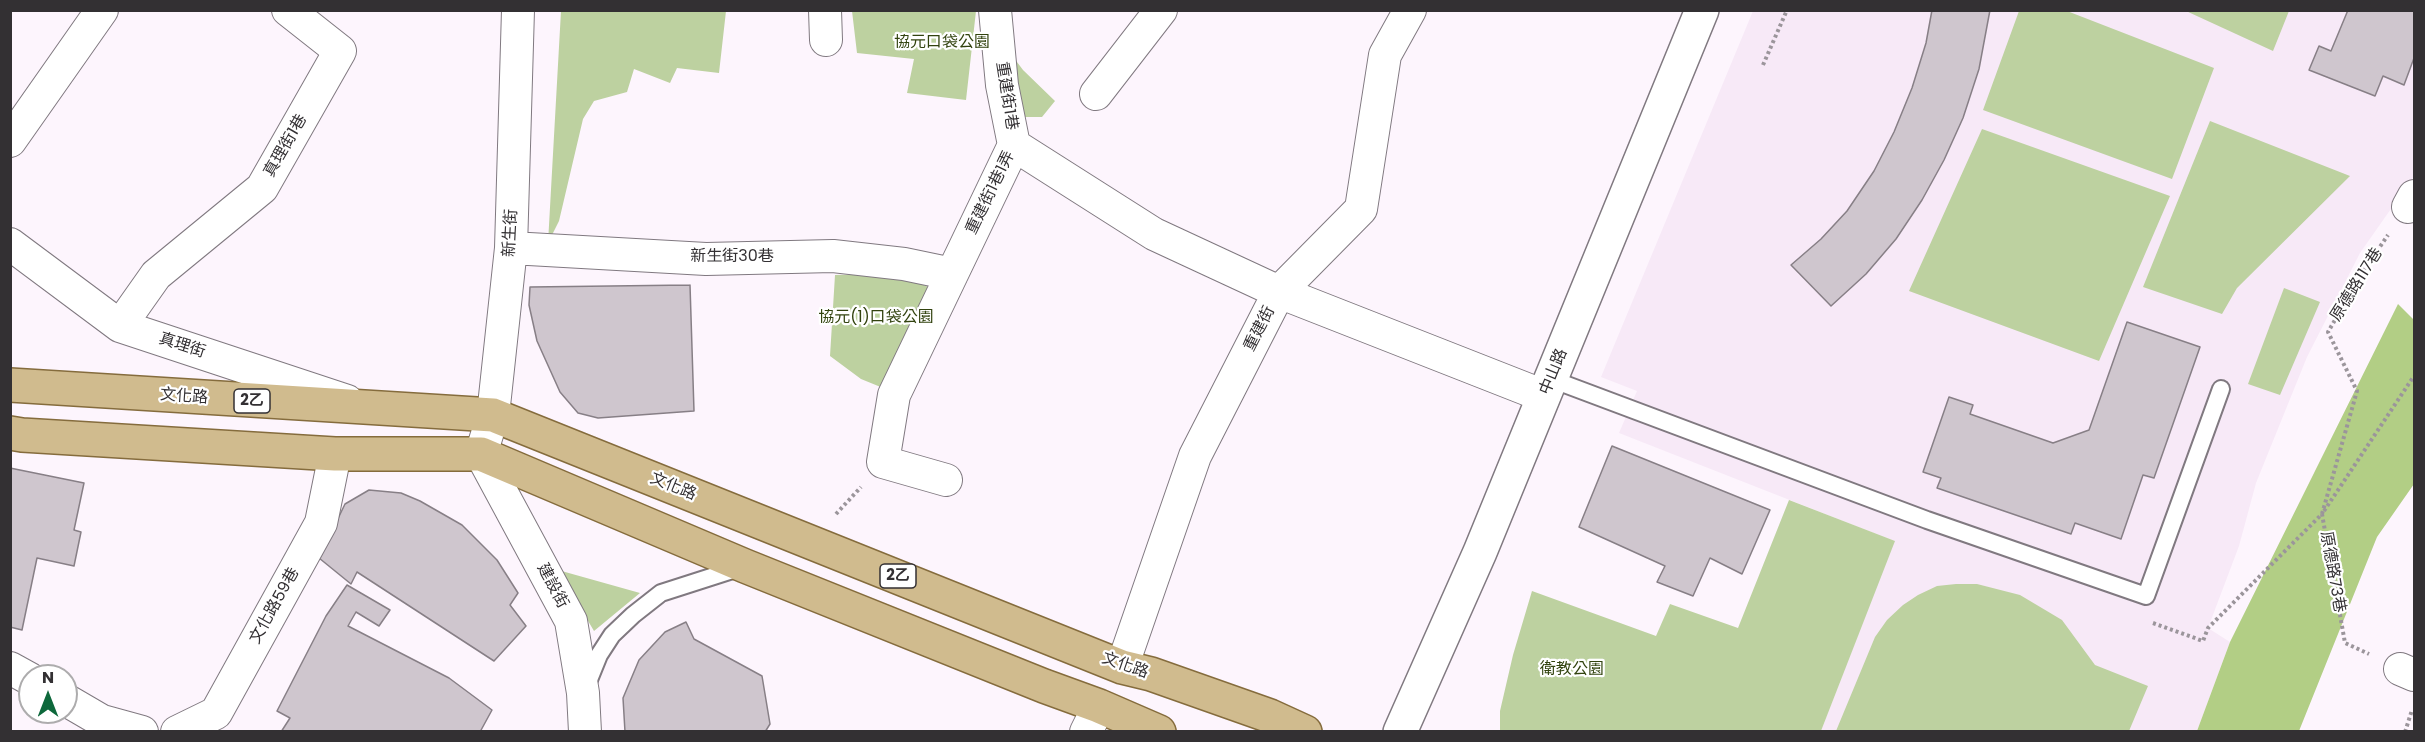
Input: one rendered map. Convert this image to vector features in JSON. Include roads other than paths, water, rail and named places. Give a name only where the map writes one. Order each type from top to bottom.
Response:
[{"type":"main road","name":"中山路","points":[[1400,732],[1480,552],[1702,10]]},
{"type":"main road","name":"文化路","points":[[10,385],[493,416],[1122,667],[1270,716],[1305,732]]},
{"type":"main road","points":[[10,433],[335,454],[481,453],[745,566],[1044,686],[1093,719],[1159,732]]},
{"type":"street","points":[[10,141],[102,10]]},
{"type":"street","name":"真理街1巷","points":[[120,326],[156,275],[262,188],[340,51],[288,10]]},
{"type":"street","name":"新生街","points":[[481,453],[493,416],[511,248],[518,10]]},
{"type":"street","name":"重建街1巷","points":[[994,10],[1002,85],[1014,145]]},
{"type":"street","points":[[1096,94],[1161,10]]},
{"type":"street","name":"重建街","points":[[1122,667],[1195,456],[1279,292],[1361,209],[1385,55],[1410,10]]},
{"type":"street","name":"重建街1巷1弄","points":[[946,480],[883,462],[894,395],[1014,145],[1154,234],[1279,292],[1547,387]]},
{"type":"street","name":"真理街","points":[[10,244],[120,326],[374,409]]},
{"type":"street","name":"新生街30巷","points":[[511,248],[706,259],[833,256],[904,264],[952,274]]},
{"type":"street","name":"建設街","points":[[481,453],[571,621],[583,693],[585,732]]},
{"type":"street","name":"文化路59巷","points":[[177,732],[216,713],[321,524],[335,454]]},
{"type":"street","points":[[78,707],[102,721],[142,732]]},
{"type":"lane","points":[[1547,387],[2146,596],[2221,389]]},
{"type":"lane","points":[[583,693],[599,655],[612,634],[661,593],[745,566]]},
{"type":"park label","name":"協元口袋公園","points":[[942,43]]},
{"type":"park label","name":"協元(1)口袋公園","points":[[876,318]]},
{"type":"park label","name":"衛教公園","points":[[1572,670]]}]
